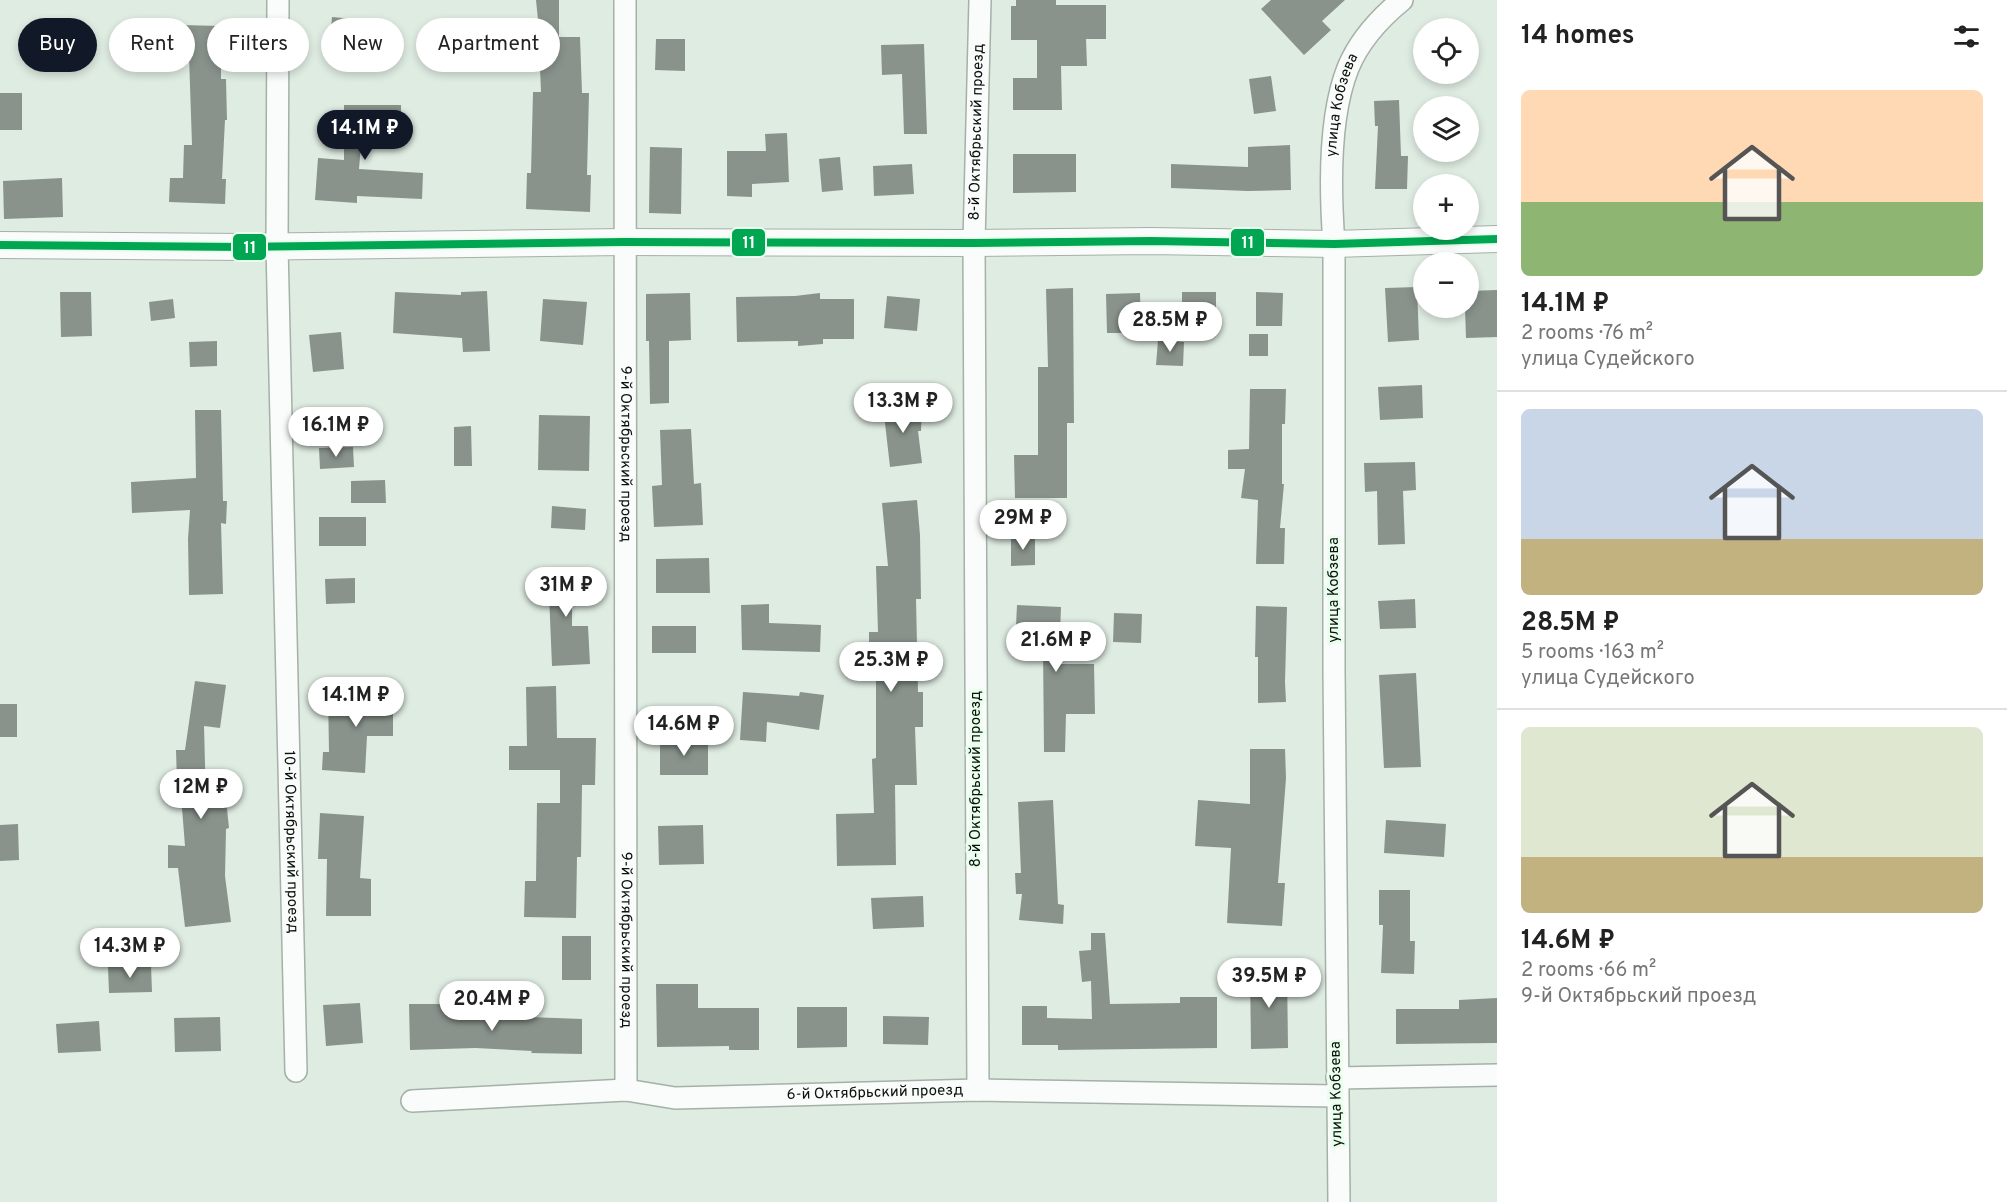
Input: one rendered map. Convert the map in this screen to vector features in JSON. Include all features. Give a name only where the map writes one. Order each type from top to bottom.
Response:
[{"type":"street","name":"10-й Октябрьский проезд","points":[[278,0],[277,246],[296,1071]]},
{"type":"street","name":"9-й Октябрьский проезд","points":[[625,0],[626,1090]]},
{"type":"street","name":"8-й Октябрьский проезд","points":[[978,1090],[974,243],[980,0]]},
{"type":"street","name":"улица Кобзева","points":[[1339,1202],[1332,154],[1339,102],[1348,69],[1362,41],[1402,0]]},
{"type":"street","points":[[0,245],[277,246],[624,242],[1151,241],[1334,244],[1497,239]]},
{"type":"street","name":"6-й Октябрьский проезд","points":[[412,1101],[626,1090],[675,1098],[978,1090],[1337,1087],[1497,1075]]},
{"type":"building","points":[[536,0],[559,0],[559,18],[538,18]]},
{"type":"building","points":[[1016,0],[1056,0],[1056,5],[1106,5],[1106,39],[1086,39],[1087,66],[1061,66],[1062,110],[1013,110],[1013,78],[1037,78],[1037,40],[1011,40],[1011,6],[1016,6]]},
{"type":"building","points":[[1271,0],[1345,0],[1322,21],[1331,30],[1304,55],[1261,9]]},
{"type":"building","points":[[195,25],[207,26],[207,72],[221,72],[221,79],[226,79],[227,120],[225,120],[222,179],[226,179],[225,204],[169,202],[170,178],[183,178],[184,145],[192,145],[190,72],[195,72]]},
{"type":"building","points":[[560,37],[580,37],[582,93],[589,93],[587,175],[591,175],[590,212],[526,209],[527,173],[531,173],[533,92],[541,92],[540,72],[560,72]]},
{"type":"building","points":[[656,39],[685,39],[685,71],[655,70]]},
{"type":"building","points":[[924,44],[927,134],[904,134],[902,74],[882,75],[881,45]]},
{"type":"building","points":[[1271,76],[1276,111],[1254,114],[1249,79]]},
{"type":"building","points":[[0,93],[22,93],[22,130],[0,130]]},
{"type":"building","points":[[1399,100],[1401,156],[1408,156],[1407,189],[1375,189],[1378,126],[1375,126],[1374,101]]},
{"type":"building","points":[[344,105],[401,105],[401,131],[362,131],[359,169],[423,173],[422,199],[357,196],[357,203],[315,200],[318,158],[344,160]]},
{"type":"building","points":[[787,133],[789,182],[752,184],[752,197],[727,196],[727,151],[766,151],[765,134]]},
{"type":"building","points":[[1290,145],[1291,190],[1171,188],[1171,164],[1248,167],[1248,147]]},
{"type":"building","points":[[650,147],[682,148],[681,214],[649,213]]},
{"type":"building","points":[[1013,154],[1076,154],[1076,192],[1013,193]]},
{"type":"building","points":[[840,157],[843,190],[822,192],[819,159]]},
{"type":"building","points":[[912,164],[914,194],[874,196],[873,166]]},
{"type":"building","points":[[62,178],[63,217],[4,219],[3,181]]},
{"type":"building","points":[[1413,287],[1413,318],[1418,318],[1419,340],[1388,342],[1385,288]]},
{"type":"building","points":[[1073,288],[1074,423],[1067,423],[1067,498],[1015,498],[1014,455],[1038,455],[1038,367],[1048,367],[1046,289]]},
{"type":"building","points":[[1497,290],[1497,337],[1466,338],[1465,318],[1479,318],[1479,291]]},
{"type":"building","points":[[487,291],[490,351],[463,352],[462,338],[393,333],[395,292],[461,295],[461,292]]},
{"type":"building","points":[[60,292],[91,292],[92,336],[61,337]]},
{"type":"building","points":[[1182,292],[1216,292],[1216,328],[1182,328]]},
{"type":"building","points":[[1256,292],[1283,293],[1282,326],[1256,326]]},
{"type":"building","points":[[690,293],[691,340],[669,341],[669,403],[650,404],[646,294]]},
{"type":"building","points":[[820,293],[820,299],[854,299],[854,339],[823,339],[823,344],[798,346],[798,341],[737,342],[736,297],[795,296]]},
{"type":"building","points":[[1140,293],[1141,333],[1107,333],[1106,294]]},
{"type":"building","points":[[887,296],[920,299],[917,331],[884,328]]},
{"type":"building","points":[[173,299],[175,318],[151,321],[149,302]]},
{"type":"building","points":[[543,299],[587,302],[583,345],[540,341]]},
{"type":"building","points":[[341,332],[344,369],[313,372],[309,335]]},
{"type":"building","points":[[1249,334],[1268,334],[1268,356],[1249,356]]},
{"type":"building","points":[[1158,340],[1184,342],[1183,366],[1156,365]]},
{"type":"building","points":[[217,341],[217,366],[190,367],[189,342]]},
{"type":"building","points":[[1422,385],[1423,418],[1380,420],[1378,387]]},
{"type":"building","points":[[1250,389],[1286,389],[1285,424],[1282,424],[1282,484],[1284,484],[1280,528],[1285,528],[1284,564],[1256,564],[1258,500],[1241,498],[1245,469],[1228,469],[1228,450],[1249,449]]},
{"type":"building","points":[[886,403],[922,405],[921,431],[918,431],[922,463],[890,467],[885,423]]},
{"type":"building","points":[[195,410],[221,410],[223,501],[227,501],[226,524],[221,523],[223,594],[189,595],[190,510],[132,513],[131,482],[196,478]]},
{"type":"building","points":[[539,415],[590,416],[589,471],[538,470]]},
{"type":"building","points":[[471,426],[472,466],[454,466],[454,427]]},
{"type":"building","points":[[691,429],[694,484],[701,483],[703,525],[654,527],[652,486],[662,485],[660,430]]},
{"type":"building","points":[[353,447],[354,467],[320,469],[319,448]]},
{"type":"building","points":[[1415,462],[1416,490],[1403,491],[1405,544],[1378,545],[1377,491],[1365,492],[1364,463]]},
{"type":"building","points":[[385,480],[386,503],[351,503],[351,481]]},
{"type":"building","points":[[917,500],[921,599],[916,599],[918,692],[923,692],[923,727],[915,727],[917,785],[895,785],[896,865],[837,866],[836,814],[874,813],[872,759],[876,758],[876,661],[869,661],[869,632],[878,632],[876,566],[888,566],[882,503]]},
{"type":"building","points":[[552,506],[586,509],[585,530],[551,528]]},
{"type":"building","points":[[319,517],[366,517],[366,546],[319,546]]},
{"type":"building","points":[[1011,536],[1035,536],[1035,565],[1011,566]]},
{"type":"building","points":[[709,558],[710,593],[656,593],[656,559]]},
{"type":"building","points":[[583,569],[585,594],[572,594],[572,626],[588,626],[590,664],[552,666],[549,594],[544,594],[543,572]]},
{"type":"building","points":[[355,578],[355,603],[326,604],[325,579]]},
{"type":"building","points":[[1415,599],[1416,628],[1380,629],[1378,601]]},
{"type":"building","points":[[769,604],[769,623],[821,625],[820,652],[742,650],[741,605]]},
{"type":"building","points":[[1017,605],[1061,607],[1059,664],[1094,664],[1095,714],[1066,714],[1065,752],[1044,752],[1043,647],[1015,646]]},
{"type":"building","points":[[1256,606],[1287,607],[1286,702],[1258,703],[1258,657],[1255,657]]},
{"type":"building","points":[[1114,613],[1142,614],[1141,643],[1113,642]]},
{"type":"building","points":[[652,626],[696,626],[696,653],[652,653]]},
{"type":"building","points":[[1416,673],[1421,767],[1384,768],[1379,675]]},
{"type":"building","points":[[195,681],[226,685],[220,728],[204,726],[206,801],[226,799],[229,828],[226,829],[225,876],[231,922],[185,927],[178,868],[168,868],[168,845],[185,846],[180,783],[177,783],[176,750],[185,750]]},
{"type":"building","points":[[556,686],[557,738],[596,738],[595,785],[582,785],[581,857],[577,857],[576,918],[524,917],[525,881],[536,881],[537,803],[560,803],[560,770],[509,770],[509,746],[527,746],[526,687]]},
{"type":"building","points":[[393,692],[393,736],[367,736],[365,773],[322,770],[323,752],[329,752],[328,693]]},
{"type":"building","points":[[743,692],[799,696],[800,692],[824,695],[819,730],[767,722],[766,742],[740,740]]},
{"type":"building","points":[[0,704],[17,704],[17,737],[0,737]]},
{"type":"building","points":[[660,739],[708,739],[708,775],[660,775]]},
{"type":"building","points":[[1250,749],[1285,749],[1286,778],[1278,883],[1285,883],[1282,926],[1227,923],[1231,848],[1195,846],[1198,800],[1250,804]]},
{"type":"building","points":[[1053,800],[1058,904],[1064,905],[1063,924],[1019,920],[1022,894],[1016,894],[1015,873],[1021,873],[1018,802]]},
{"type":"building","points":[[320,813],[364,816],[360,878],[371,879],[371,916],[326,916],[327,859],[318,859]]},
{"type":"building","points":[[1386,820],[1446,824],[1444,857],[1384,853]]},
{"type":"building","points":[[18,824],[19,860],[0,861],[0,825]]},
{"type":"building","points":[[703,825],[704,864],[659,865],[658,826]]},
{"type":"building","points":[[1379,890],[1410,890],[1410,941],[1415,941],[1414,974],[1381,973],[1383,925],[1379,925]]},
{"type":"building","points":[[923,896],[924,927],[873,929],[871,898]]},
{"type":"building","points":[[1091,933],[1105,933],[1110,1004],[1180,1003],[1180,997],[1217,997],[1217,1048],[1058,1050],[1058,1045],[1022,1045],[1022,1006],[1047,1006],[1047,1018],[1092,1019],[1091,981],[1082,982],[1079,951],[1091,950]]},
{"type":"building","points":[[562,936],[591,936],[591,980],[562,980]]},
{"type":"building","points":[[151,965],[152,992],[109,993],[108,967]]},
{"type":"building","points":[[1287,969],[1288,1048],[1251,1049],[1250,970]]},
{"type":"building","points":[[656,984],[698,984],[698,1008],[759,1008],[759,1050],[729,1050],[729,1046],[657,1047]]},
{"type":"building","points":[[1497,998],[1497,1043],[1396,1044],[1396,1009],[1459,1009],[1459,1000]]},
{"type":"building","points":[[360,1003],[363,1043],[326,1046],[323,1005]]},
{"type":"building","points":[[409,1004],[444,1004],[444,1014],[582,1019],[582,1054],[531,1053],[532,1051],[475,1048],[410,1050]]},
{"type":"building","points":[[797,1007],[847,1007],[847,1047],[797,1048]]},
{"type":"building","points":[[883,1016],[929,1017],[928,1045],[883,1044]]},
{"type":"building","points":[[220,1017],[221,1051],[175,1052],[174,1018]]},
{"type":"building","points":[[99,1021],[101,1051],[58,1053],[56,1024]]},
{"type":"transit line","name":"11","points":[[0,245],[244,247],[624,242],[1151,241],[1334,244],[1497,239]]}]
